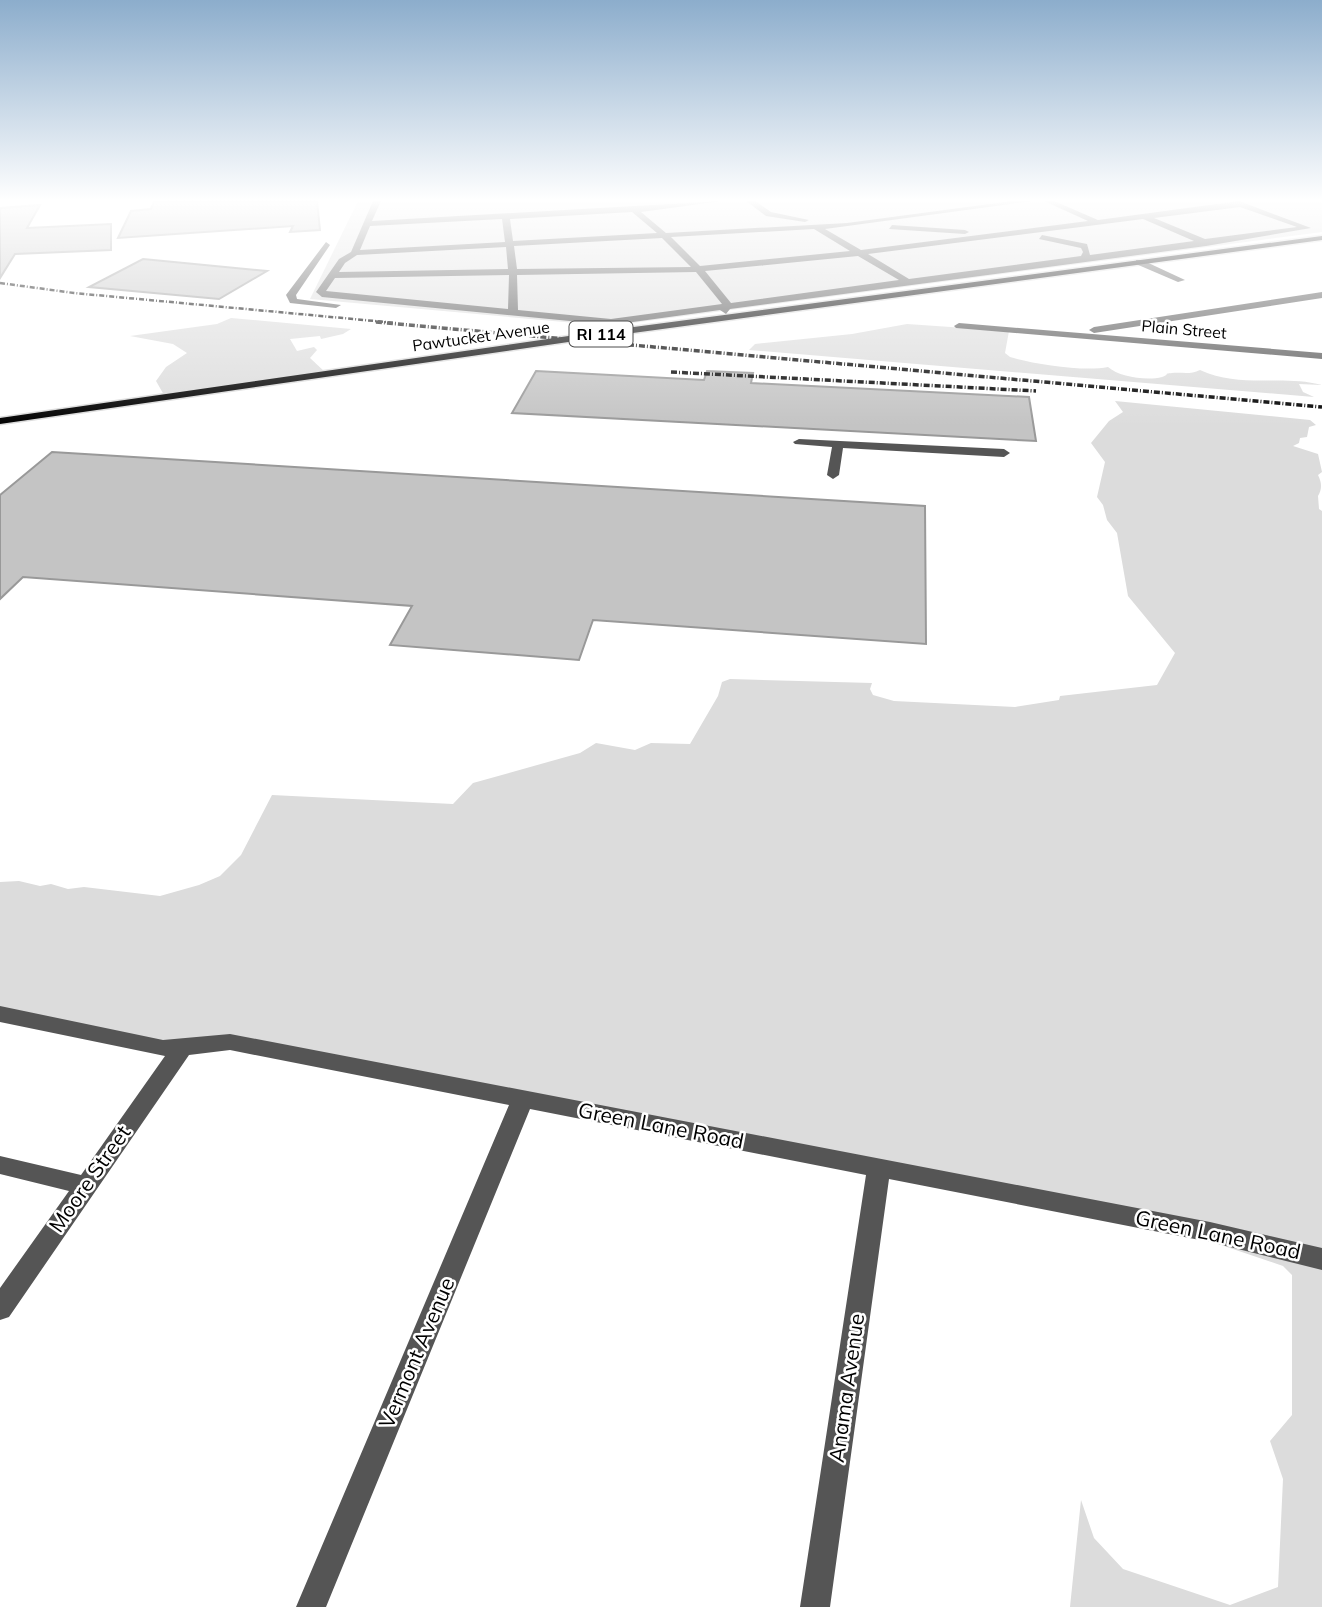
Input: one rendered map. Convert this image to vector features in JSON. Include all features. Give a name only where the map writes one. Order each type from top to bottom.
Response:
[{"type":"main road","name":"Pawtucket Avenue","points":[[0,421],[596,335],[730,311],[749,315],[1034,276]]},
{"type":"street","points":[[304,276],[291,295],[293,301],[565,325],[596,335]]},
{"type":"street","points":[[330,276],[321,292],[325,295],[611,321],[730,311],[954,276]]},
{"type":"street","points":[[513,276],[513,313]]},
{"type":"street","points":[[705,276],[730,311]]},
{"type":"street","points":[[895,276],[927,291]]},
{"type":"street","points":[[1172,276],[1181,280]]},
{"type":"street","points":[[1076,336],[1093,330],[1322,295]]},
{"type":"street","name":"Plain Street","points":[[960,326],[1322,356]]},
{"type":"street","points":[[799,442],[1004,453]]},
{"type":"street","points":[[833,475],[838,444]]},
{"type":"street","name":"Green Lane Road","points":[[0,1014],[181,1050],[206,1042],[230,1042],[1210,1231],[1322,1259]]},
{"type":"street","name":"Moore Street","points":[[0,1309],[84,1185],[181,1050]]},
{"type":"street","name":"Vermont Avenue","points":[[311,1607],[523,1098]]},
{"type":"street","points":[[0,1165],[84,1185]]},
{"type":"street","name":"Anama Avenue","points":[[815,1607],[879,1169]]},
{"type":"shaded area","points":[[321,276],[988,276],[609,326],[310,299]]},
{"type":"shaded area","points":[[231,318],[351,329],[343,334],[321,339],[320,336],[290,339],[297,351],[314,347],[317,350],[310,358],[325,372],[164,395],[156,381],[166,367],[187,353],[173,344],[130,336],[217,324]]},
{"type":"shaded area","points":[[907,324],[1009,331],[1005,353],[1010,357],[1045,365],[1086,369],[1108,367],[1126,376],[1141,378],[1200,370],[1231,379],[1322,385],[1299,384],[1303,392],[1314,397],[749,350],[755,344],[852,334]]},
{"type":"shaded area","points":[[1115,401],[1310,420],[1316,425],[1309,427],[1307,437],[1300,438],[1299,443],[1293,446],[1318,454],[1322,472],[1318,475],[1321,486],[1318,496],[1319,509],[1322,511],[1322,1607],[1070,1607],[1081,1500],[1094,1538],[1123,1569],[1230,1605],[1278,1587],[1283,1479],[1270,1441],[1292,1415],[1292,1275],[1283,1266],[1174,1229],[242,1050],[0,1021],[0,882],[19,881],[40,886],[51,884],[68,889],[84,887],[160,896],[199,885],[220,876],[241,855],[272,795],[453,804],[473,783],[580,753],[596,743],[635,750],[651,743],[690,744],[718,696],[722,682],[730,679],[872,683],[870,689],[873,695],[894,701],[1015,707],[1059,700],[1060,696],[1157,685],[1175,653],[1128,596],[1117,533],[1107,520],[1103,505],[1097,497],[1105,462],[1091,443],[1109,421],[1123,412]]},
{"type":"building","points":[[110,276],[258,276],[219,299],[89,287]]},
{"type":"building","points":[[536,371],[704,380],[707,371],[753,373],[751,383],[1029,397],[1036,441],[512,413]]},
{"type":"building","points":[[52,452],[925,506],[926,644],[593,620],[579,660],[390,645],[412,606],[23,577],[0,599],[0,495]]},
{"type":"railway","points":[[0,283],[74,293],[396,323]]},
{"type":"railway","points":[[376,322],[1322,407]]},
{"type":"railway","points":[[671,372],[1036,391]]}]
